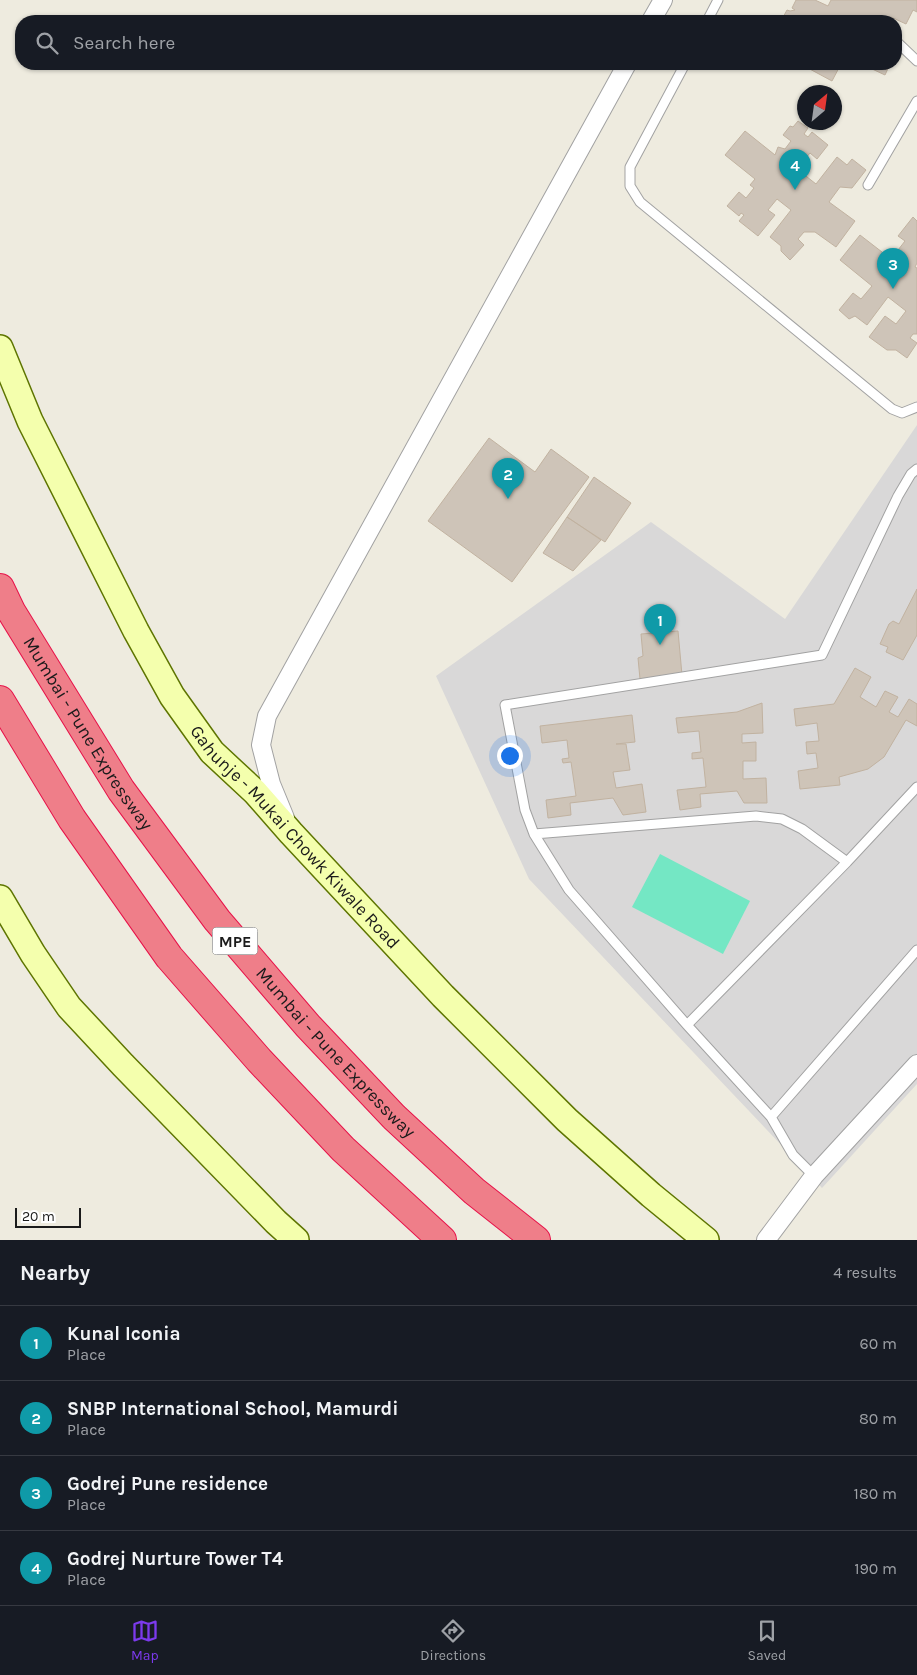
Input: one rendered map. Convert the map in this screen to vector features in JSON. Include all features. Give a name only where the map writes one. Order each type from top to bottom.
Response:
[{"type":"highway","name":"Mumbai - Pune Expressway","points":[[0,588],[11,611],[121,790],[217,920],[308,1026],[394,1117],[474,1192],[536,1240]]},
{"type":"highway","points":[[0,700],[72,819],[169,957],[258,1060],[336,1142],[442,1240]]},
{"type":"street","points":[[654,15],[663,0]]},
{"type":"street","points":[[290,833],[271,784],[261,744],[267,716],[625,70]]},
{"type":"street","name":"Gahunje - Mukai Chowk Kiwale Road","points":[[0,348],[39,439],[136,631],[172,696],[212,752],[255,792],[290,833],[443,996],[567,1120],[651,1195],[706,1240]]},
{"type":"street","points":[[0,898],[33,954],[69,1007],[276,1222],[296,1240]]},
{"type":"street","points":[[766,1240],[814,1176],[917,1064]]},
{"type":"lane","points":[[710,15],[718,0]]},
{"type":"lane","points":[[902,47],[917,61]]},
{"type":"lane","points":[[681,70],[630,167],[630,186],[640,202],[892,409],[902,413],[917,407]]},
{"type":"lane","points":[[868,185],[917,101]]},
{"type":"lane","points":[[814,1176],[793,1155],[771,1117],[687,1025],[569,890],[534,834],[525,810],[505,706],[822,656],[898,496],[911,474],[917,469]]},
{"type":"lane","points":[[687,1025],[847,862],[917,787]]},
{"type":"lane","points":[[534,834],[756,816],[782,819],[802,829],[847,862]]},
{"type":"lane","points":[[771,1117],[917,950]]},
{"type":"shaded area","points":[[917,425],[917,1084],[822,1188],[529,879],[436,676],[651,522],[785,619]]},
{"type":"green space","points":[[660,854],[750,901],[723,954],[632,907]]},
{"type":"building","points":[[796,0],[815,0],[828,6],[831,0],[917,0],[917,12],[913,10],[906,24],[902,22],[902,15],[784,15],[787,10],[795,10],[792,8]]},
{"type":"building","points":[[812,70],[838,70],[832,81]]},
{"type":"building","points":[[874,70],[887,70],[885,75]]},
{"type":"building","points":[[797,122],[797,130],[807,130],[804,134],[808,137],[812,132],[828,145],[817,159],[810,153],[797,169],[816,184],[837,157],[847,165],[852,159],[866,170],[852,188],[840,187],[829,202],[855,221],[836,247],[815,232],[804,232],[798,239],[804,245],[790,260],[781,251],[781,246],[770,237],[791,210],[777,199],[768,210],[775,215],[758,236],[739,221],[744,215],[741,213],[739,216],[727,206],[739,192],[746,198],[754,188],[750,185],[755,179],[725,155],[745,131],[775,155],[778,147],[785,149],[791,141],[783,135],[790,126],[793,127]]},
{"type":"building","points":[[913,217],[917,221],[917,263],[915,267],[917,268],[917,334],[913,334],[910,338],[917,343],[907,358],[896,350],[887,350],[869,337],[885,316],[896,324],[906,311],[888,297],[867,325],[855,316],[849,319],[839,310],[853,293],[861,299],[872,286],[840,260],[860,235],[891,259],[905,241],[898,236]]},
{"type":"building","points":[[489,438],[535,472],[551,449],[589,477],[512,582],[428,521]]},
{"type":"building","points":[[594,477],[631,503],[605,542],[567,517]]},
{"type":"building","points":[[567,517],[601,540],[573,571],[543,553]]},
{"type":"building","points":[[917,589],[917,635],[903,660],[886,652],[888,647],[880,644],[889,624],[893,621],[899,624]]},
{"type":"building","points":[[678,631],[682,675],[640,679],[638,658],[643,656],[641,634]]},
{"type":"building","points":[[855,668],[871,677],[860,697],[876,707],[885,691],[898,697],[889,712],[898,717],[909,699],[917,704],[917,726],[906,720],[884,757],[868,769],[839,777],[840,785],[800,789],[798,771],[818,768],[816,753],[807,754],[806,742],[819,741],[817,723],[796,726],[794,709],[834,704]]},
{"type":"building","points":[[762,703],[763,733],[742,734],[742,743],[756,742],[756,761],[743,761],[743,779],[766,778],[767,803],[744,803],[737,791],[700,794],[701,807],[680,810],[677,790],[706,787],[703,758],[692,759],[692,753],[701,752],[699,731],[678,733],[676,718],[737,712]]},
{"type":"building","points":[[632,715],[635,742],[616,744],[626,744],[630,770],[613,772],[616,788],[642,784],[646,812],[623,815],[613,798],[570,803],[571,815],[548,818],[546,800],[576,796],[571,762],[563,763],[562,759],[569,758],[567,740],[542,743],[540,726]]},
{"type":"place","name":"Godrej Nurture Tower T4","points":[[795,190]]},
{"type":"place","name":"Godrej Pune residence","points":[[893,289]]},
{"type":"place","name":"SNBP International School, Mamurdi","points":[[508,499]]},
{"type":"place","name":"Kunal Iconia","points":[[660,645]]}]
